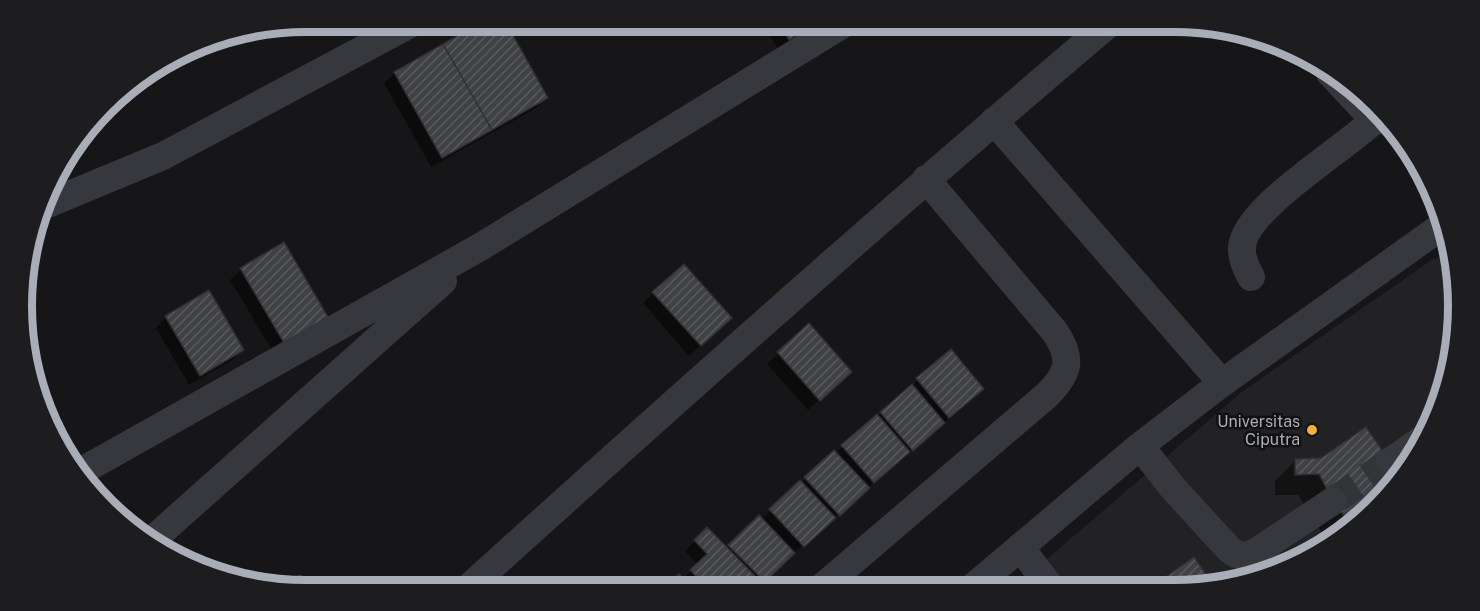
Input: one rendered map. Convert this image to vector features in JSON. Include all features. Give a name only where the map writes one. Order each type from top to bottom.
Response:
[{"type":"street","points":[[52,202],[163,156],[395,32]]},
{"type":"street","points":[[86,469],[482,246],[830,32]]},
{"type":"street","points":[[477,580],[687,390],[926,179],[1099,32]]},
{"type":"street","points":[[1251,277],[1243,260],[1242,246],[1246,232],[1255,220],[1278,196],[1375,119]]},
{"type":"street","points":[[994,121],[1222,382]]},
{"type":"street","points":[[831,580],[1047,395],[1058,383],[1068,364],[1066,348],[1055,332],[926,179]]},
{"type":"street","points":[[981,580],[1140,446],[1222,382],[1437,229]]},
{"type":"street","points":[[157,536],[482,246]]},
{"type":"street","points":[[1140,446],[1173,488],[1234,555],[1243,557],[1254,554],[1333,501]]},
{"type":"street","points":[[1390,462],[1407,450]]},
{"type":"street","points":[[1020,547],[1045,580]]},
{"type":"shaded area","name":"Universitas Ciputra","points":[[1444,256],[1448,288],[1446,341],[1434,394],[1412,442],[1392,472],[1355,512],[1341,523],[1312,543],[1279,559],[1228,574],[1174,580],[1022,580],[1243,391],[1433,259]]},
{"type":"building","points":[[464,32],[511,32],[548,98],[492,130],[443,44]]},
{"type":"building","points":[[784,32],[802,32],[789,40]]},
{"type":"building","points":[[443,44],[492,130],[442,158],[394,72]]},
{"type":"building","points":[[284,242],[328,317],[284,343],[240,268]]},
{"type":"building","points":[[684,264],[732,318],[701,346],[652,292]]},
{"type":"building","points":[[209,290],[244,350],[200,376],[165,316]]},
{"type":"building","points":[[809,323],[852,372],[820,401],[777,352]]},
{"type":"building","points":[[951,349],[984,389],[949,418],[916,378]]},
{"type":"building","points":[[912,384],[945,423],[913,451],[880,412]]},
{"type":"building","points":[[877,414],[910,452],[874,483],[841,445]]},
{"type":"building","points":[[1366,427],[1395,468],[1381,486],[1346,519],[1333,501],[1319,474],[1295,475],[1295,459],[1321,458]]},
{"type":"building","points":[[834,450],[870,488],[840,516],[804,477]]},
{"type":"building","points":[[800,480],[836,518],[804,547],[769,509]]},
{"type":"building","points":[[759,515],[795,553],[767,580],[763,580],[728,545]]},
{"type":"building","points":[[707,527],[759,580],[699,580],[690,570],[707,554],[694,540]]},
{"type":"building","points":[[1194,557],[1208,577],[1192,579],[1161,580]]},
{"type":"building","points":[[679,574],[685,580],[673,580]]},
{"type":"tunnel","points":[[1333,501],[1390,462]]},
{"type":"place","name":"Universitas Ciputra","points":[[1312,430]]}]
